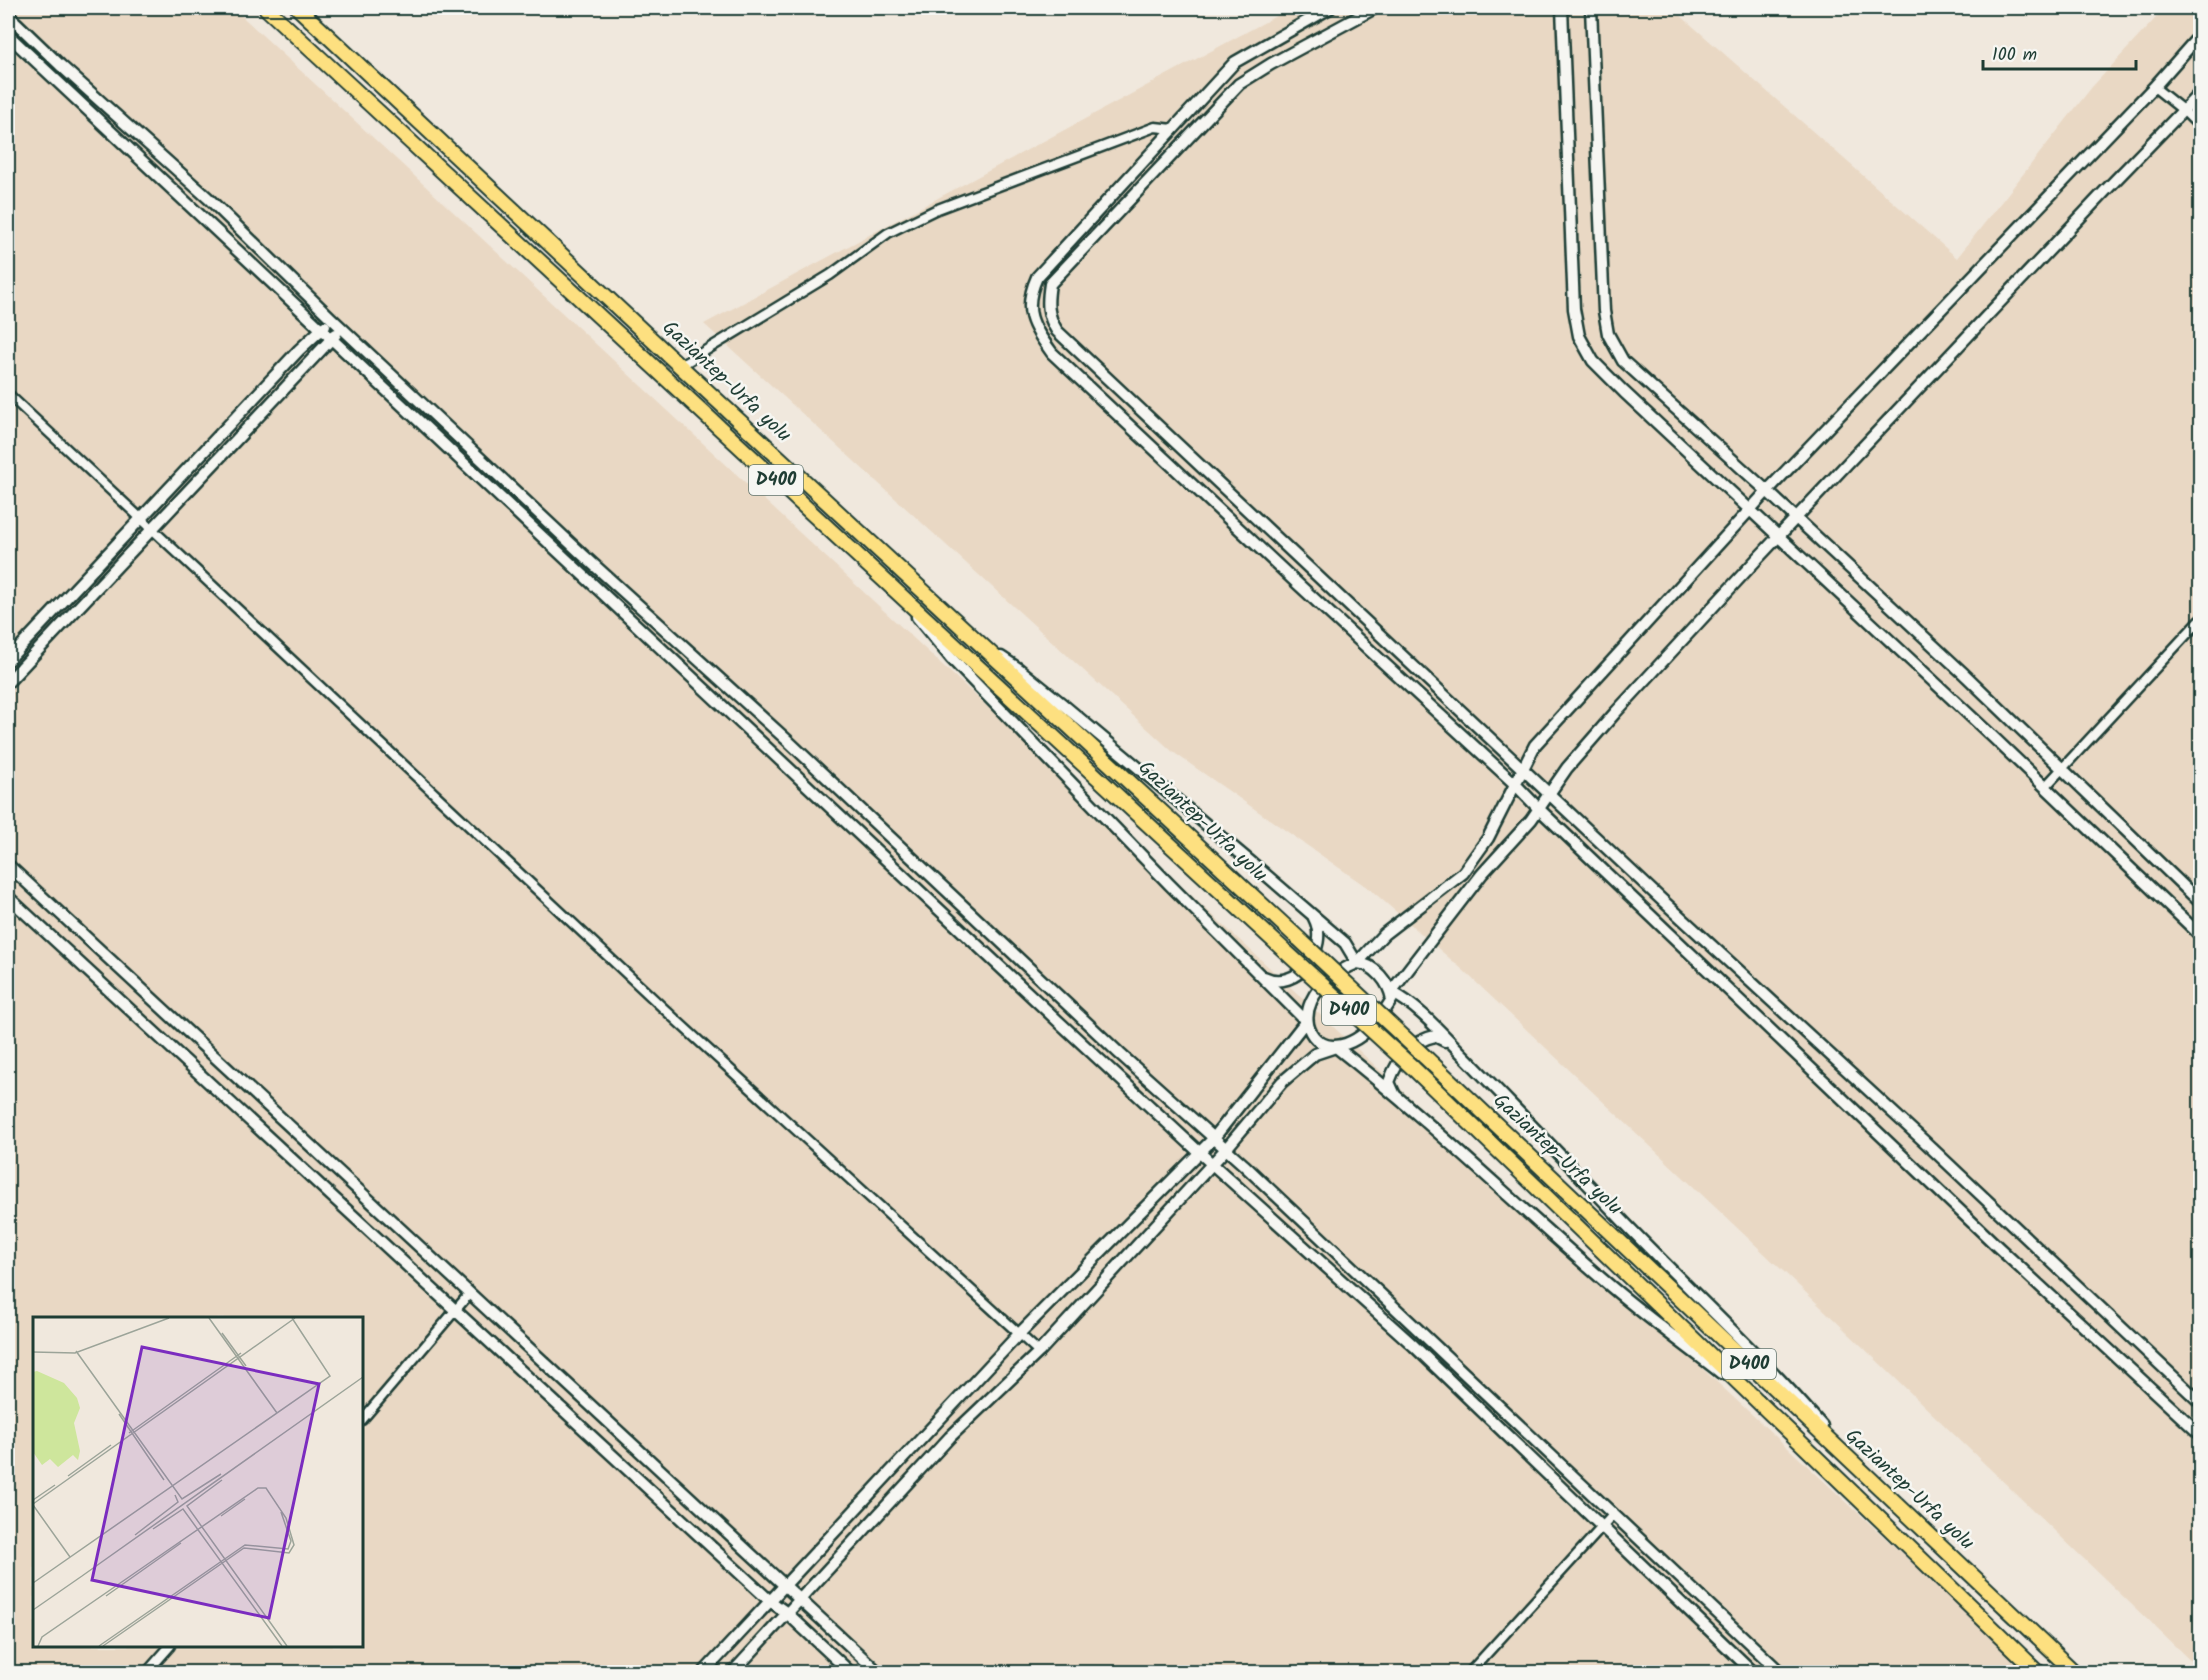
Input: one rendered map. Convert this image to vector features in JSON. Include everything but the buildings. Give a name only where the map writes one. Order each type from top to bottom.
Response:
[{"type":"highway","name":"Gaziantep-Urfa yolu","points":[[266,8],[1412,1067],[2038,1672]]},
{"type":"highway","name":"Gaziantep-Urfa yolu","points":[[298,8],[680,366],[1424,1056],[2074,1672]]},
{"type":"street","points":[[1330,8],[1235,62],[1037,277],[1030,292],[1028,306],[1034,327],[1052,353],[1515,784],[1999,1248],[2200,1434]]},
{"type":"street","points":[[1374,8],[1239,84],[1050,284],[1047,307],[1050,320],[1057,331],[1549,794],[1933,1149],[2200,1402]]},
{"type":"street","points":[[1562,8],[1574,309],[1579,336],[1593,361],[1624,393],[2200,935]]},
{"type":"street","points":[[1590,8],[1604,311],[1608,334],[1623,361],[1767,491],[1963,674],[2200,902]]},
{"type":"street","points":[[8,15],[208,198],[331,318],[583,555],[788,740],[1102,1037],[1313,1230],[1780,1672]]},
{"type":"street","points":[[8,35],[1200,1153],[1414,1346],[1753,1672]]},
{"type":"street","points":[[704,1672],[1018,1335],[1213,1139],[1306,1021],[1313,997],[1328,979],[1340,970],[1357,963],[1384,934],[1463,873],[1488,838],[1535,745],[1749,510],[2154,87],[2200,35]]},
{"type":"street","points":[[2154,87],[2200,127]]},
{"type":"street","points":[[1391,992],[1482,874],[1539,809],[1567,768],[1616,713],[1778,537],[2105,190],[2200,93]]},
{"type":"street","points":[[680,366],[830,275],[888,233],[935,210],[1155,127],[1173,129]]},
{"type":"street","points":[[8,660],[331,318]]},
{"type":"street","points":[[8,682],[343,328]]},
{"type":"street","points":[[8,394],[676,1020],[1039,1352]]},
{"type":"street","points":[[892,587],[951,658],[1306,1021],[1310,1032],[1318,1041],[1336,1047],[1394,1095],[1603,1280],[1657,1325],[1751,1395]]},
{"type":"street","points":[[2045,787],[2200,620]]},
{"type":"street","points":[[733,1672],[950,1437],[1039,1352],[1225,1150],[1282,1082],[1315,1054],[1355,1041],[1373,1026],[1392,999],[1384,978],[1370,966],[1357,963],[1345,943],[1312,914],[1061,703],[1019,669],[980,644]]},
{"type":"street","points":[[8,865],[878,1672]]},
{"type":"street","points":[[8,897],[770,1601],[787,1613],[850,1672]]},
{"type":"street","points":[[1261,976],[1275,982],[1287,980],[1307,965],[1320,939],[1319,927],[1312,914]]},
{"type":"street","points":[[1391,992],[1403,998],[1536,1128],[1673,1273],[1790,1389],[1860,1470]]},
{"type":"street","points":[[1394,1095],[1389,1082],[1395,1068],[1409,1048],[1428,1037],[1435,1036],[1455,1047]]},
{"type":"street","points":[[363,1419],[470,1293]]},
{"type":"street","points":[[1470,1672],[1614,1515]]},
{"type":"street","points":[[147,1672],[169,1647]]},
{"type":"shaded area","points":[[8,8],[233,8],[2030,1672],[8,1672]]},
{"type":"shaded area","points":[[1291,8],[1672,8],[1957,258],[2092,87],[2165,8],[2200,8],[2200,1670],[1799,1286],[1463,970],[1371,890],[1173,752],[704,324]]}]
